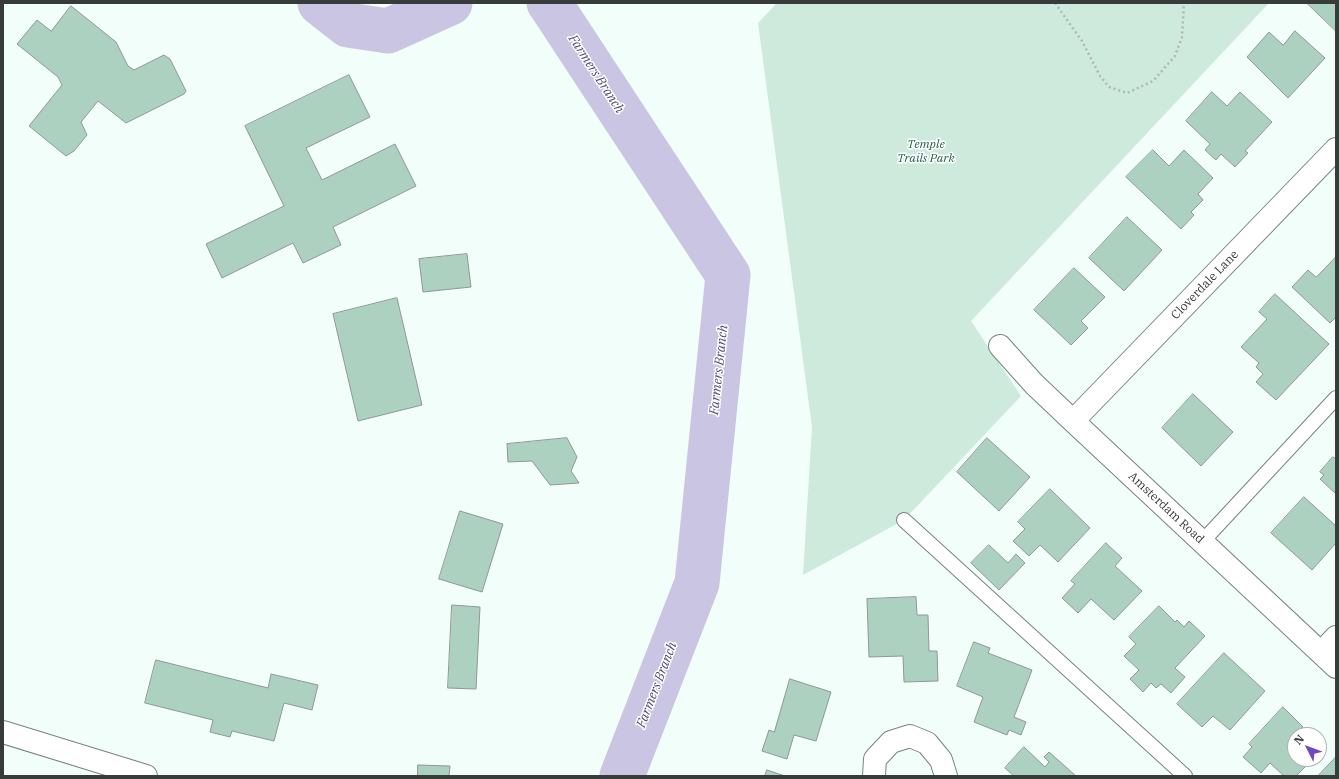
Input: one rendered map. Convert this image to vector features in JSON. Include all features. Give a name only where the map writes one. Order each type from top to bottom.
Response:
[{"type":"street","name":"Cloverdale Lane","points":[[1073,421],[1336,149]]},
{"type":"street","name":"Amsterdam Road","points":[[1000,346],[1034,384],[1328,660]]},
{"type":"street","points":[[1328,660],[1336,638]]},
{"type":"street","points":[[3,732],[146,776]]},
{"type":"street","points":[[874,776],[875,759],[891,742],[910,736],[927,744],[942,760],[946,776]]},
{"type":"lane","points":[[1202,542],[1336,398]]},
{"type":"lane","points":[[904,520],[1185,776]]},
{"type":"path","points":[[1055,3],[1082,41],[1100,76],[1110,87],[1127,93],[1153,81],[1175,56],[1182,37],[1184,3]]},
{"type":"green space","name":"Temple Trails Park","points":[[777,3],[1269,3],[971,321],[1021,396],[904,520],[803,575],[812,427],[758,23]]},
{"type":"building","points":[[1307,3],[1336,3],[1336,31]]},
{"type":"building","points":[[71,6],[116,42],[128,66],[134,70],[164,55],[170,59],[186,91],[184,94],[126,123],[98,101],[81,122],[87,135],[74,151],[66,156],[29,126],[62,85],[58,77],[17,44],[37,20],[51,31]]},
{"type":"building","points":[[1295,31],[1325,58],[1288,98],[1247,57],[1269,32],[1283,45]]},
{"type":"building","points":[[349,75],[370,117],[306,148],[322,180],[395,144],[416,186],[333,227],[341,245],[303,263],[293,243],[222,278],[206,244],[284,206],[245,126]]},
{"type":"building","points":[[1212,92],[1227,106],[1240,92],[1272,122],[1245,151],[1248,153],[1235,167],[1221,154],[1216,160],[1205,150],[1210,144],[1186,121]]},
{"type":"building","points":[[1153,150],[1169,166],[1184,150],[1213,178],[1198,194],[1203,200],[1191,212],[1194,215],[1181,229],[1126,177]]},
{"type":"building","points":[[1127,217],[1162,250],[1124,291],[1089,258]]},
{"type":"building","points":[[467,254],[471,287],[423,292],[419,259]]},
{"type":"building","points":[[1336,257],[1336,317],[1330,323],[1292,287],[1308,270],[1316,277]]},
{"type":"building","points":[[1074,268],[1105,297],[1081,321],[1088,328],[1071,345],[1034,310]]},
{"type":"building","points":[[1275,294],[1329,344],[1276,400],[1256,382],[1263,374],[1256,367],[1259,363],[1241,347],[1267,319],[1259,312]]},
{"type":"building","points":[[397,298],[422,405],[358,421],[333,314]]},
{"type":"building","points":[[1193,394],[1233,432],[1201,466],[1162,428]]},
{"type":"building","points":[[567,438],[577,457],[571,471],[579,483],[550,485],[532,461],[508,462],[507,444]]},
{"type":"building","points":[[987,438],[1030,477],[999,511],[957,472]]},
{"type":"building","points":[[1333,457],[1336,459],[1336,494],[1320,479],[1324,475],[1320,472]]},
{"type":"building","points":[[1050,489],[1090,528],[1058,562],[1040,545],[1029,556],[1013,541],[1025,529],[1018,522]]},
{"type":"building","points":[[1304,497],[1336,526],[1336,543],[1312,570],[1271,533]]},
{"type":"building","points":[[460,511],[503,524],[482,592],[439,579]]},
{"type":"building","points":[[1106,543],[1122,558],[1115,566],[1142,591],[1114,620],[1091,599],[1078,613],[1062,598],[1075,584],[1071,581]]},
{"type":"building","points":[[989,545],[1008,563],[1016,554],[1025,563],[999,590],[971,563]]},
{"type":"building","points":[[916,597],[917,615],[928,615],[929,651],[937,651],[938,681],[904,682],[903,656],[869,657],[867,599]]},
{"type":"building","points":[[452,605],[480,607],[476,689],[448,688]]},
{"type":"building","points":[[1159,606],[1175,622],[1177,620],[1184,627],[1189,621],[1205,636],[1175,668],[1185,677],[1171,693],[1161,684],[1156,688],[1151,683],[1143,692],[1130,679],[1139,670],[1124,656],[1136,644],[1129,637]]},
{"type":"building","points":[[974,642],[990,648],[988,653],[1032,670],[1014,717],[1026,722],[1021,735],[1009,730],[1007,735],[974,722],[983,697],[957,686]]},
{"type":"building","points":[[1224,653],[1265,691],[1230,730],[1213,716],[1202,727],[1177,704]]},
{"type":"building","points":[[156,660],[268,688],[271,674],[318,685],[312,710],[284,703],[274,741],[232,731],[230,737],[210,732],[213,720],[145,703]]},
{"type":"building","points":[[790,679],[831,692],[816,741],[794,735],[787,759],[762,751],[769,730],[774,732]]},
{"type":"building","points":[[1283,707],[1303,727],[1287,727],[1287,767],[1305,767],[1296,776],[1284,776],[1270,763],[1261,773],[1243,757],[1252,747],[1249,744]]},
{"type":"building","points":[[1024,747],[1045,767],[1049,762],[1044,757],[1049,752],[1076,776],[1014,776],[1005,768]]},
{"type":"building","points":[[1336,757],[1336,776],[1318,776],[1327,767]]},
{"type":"building","points":[[418,765],[450,766],[449,776],[418,776]]},
{"type":"building","points":[[767,770],[785,776],[765,776]]},
{"type":"waterway","name":"Farmers Branch","points":[[320,3],[348,25],[388,31],[450,3]]},
{"type":"waterway","name":"Farmers Branch","points":[[549,3],[728,275],[697,583],[622,776]]}]
